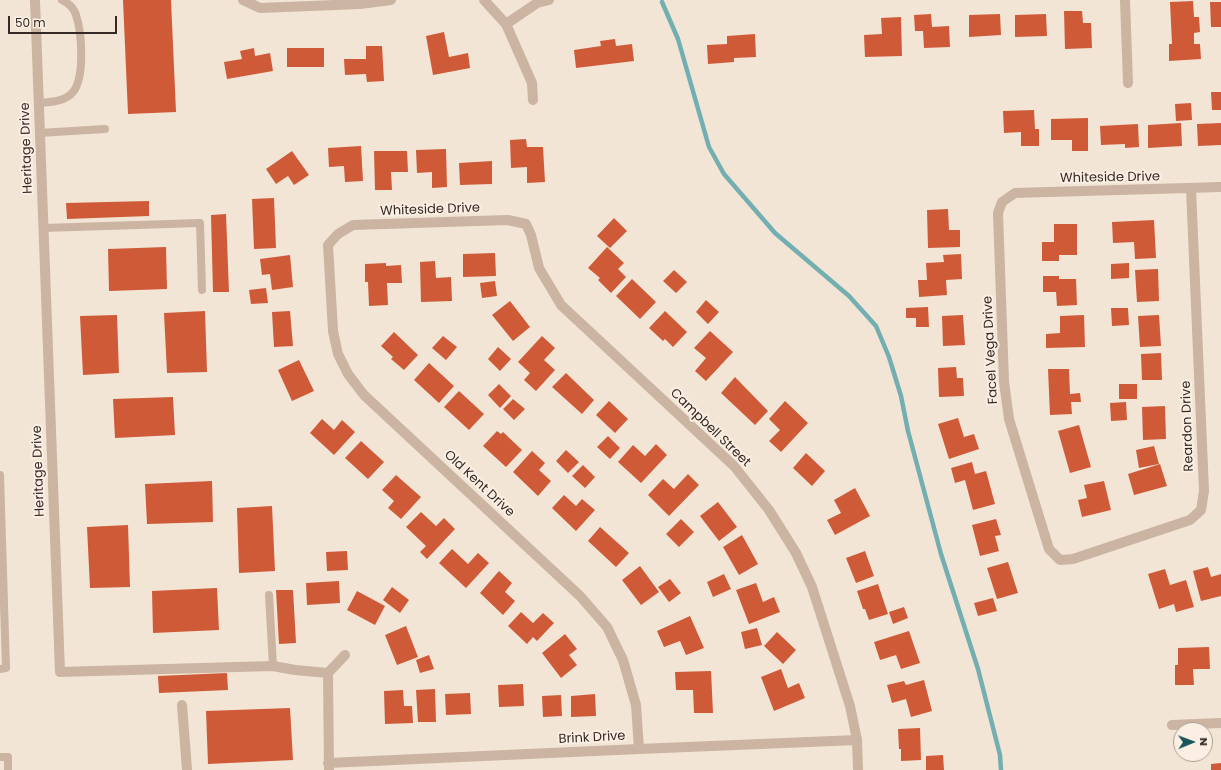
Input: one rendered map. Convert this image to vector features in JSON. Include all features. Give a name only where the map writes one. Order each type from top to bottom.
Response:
[{"type":"street","name":"Heritage Drive","points":[[35,0],[60,672],[273,666],[328,673]]},
{"type":"street","points":[[243,0],[260,8],[360,4],[391,0]]},
{"type":"street","points":[[484,0],[506,24],[532,83],[533,100]]},
{"type":"street","points":[[506,24],[537,3],[549,0]]},
{"type":"street","points":[[1124,0],[1128,83]]},
{"type":"street","name":"Whiteside Drive","points":[[1002,202],[1015,194],[1221,187]]},
{"type":"street","name":"Reardon Drive","points":[[1060,560],[1073,559],[1190,520],[1201,510],[1204,491],[1191,189]]},
{"type":"street","name":"Facel Vega Drive","points":[[1002,202],[998,213],[1004,382],[1009,419],[1049,549],[1060,560]]},
{"type":"street","name":"Whiteside Drive","points":[[338,234],[353,226],[508,220],[526,224]]},
{"type":"street","name":"Campbell Street","points":[[526,224],[531,235],[539,268],[561,305],[734,466],[769,510],[796,553],[812,587],[850,706],[857,740],[858,770]]},
{"type":"street","name":"Old Kent Drive","points":[[338,234],[328,245],[333,331],[338,354],[348,374],[364,394],[580,596],[607,627],[623,660],[636,705],[639,748]]},
{"type":"street","points":[[328,767],[328,673],[345,655]]},
{"type":"street","points":[[182,705],[187,770]]},
{"type":"street","points":[[1172,725],[1221,723]]},
{"type":"street","name":"Brink Drive","points":[[328,767],[639,748],[857,740]]},
{"type":"lane","points":[[38,103],[65,99],[73,92],[78,80],[81,58],[80,34],[76,14],[68,4],[62,0]]},
{"type":"lane","points":[[39,133],[105,129]]},
{"type":"lane","points":[[43,228],[200,223],[202,290]]},
{"type":"lane","points":[[0,475],[6,668],[0,668]]},
{"type":"lane","points":[[270,595],[273,666]]},
{"type":"lane","points":[[0,757],[8,757],[8,770]]},
{"type":"building","points":[[123,0],[171,0],[176,112],[128,114]]},
{"type":"building","points":[[1193,1],[1194,17],[1199,17],[1200,32],[1194,33],[1194,44],[1200,44],[1201,59],[1169,61],[1169,44],[1172,44],[1170,2]]},
{"type":"building","points":[[1210,2],[1221,2],[1221,27],[1211,27]]},
{"type":"building","points":[[1064,11],[1082,11],[1083,23],[1091,23],[1092,48],[1065,49]]},
{"type":"building","points":[[931,14],[932,27],[949,26],[950,47],[924,48],[923,31],[915,31],[914,15]]},
{"type":"building","points":[[1000,14],[1001,35],[969,37],[969,15]]},
{"type":"building","points":[[1046,14],[1047,36],[1015,37],[1015,15]]},
{"type":"building","points":[[901,17],[902,56],[865,57],[864,35],[882,34],[881,18]]},
{"type":"building","points":[[444,32],[449,57],[468,53],[470,68],[433,75],[426,36]]},
{"type":"building","points":[[755,34],[756,57],[734,58],[734,62],[708,64],[707,45],[727,44],[727,36]]},
{"type":"building","points":[[615,39],[616,46],[632,44],[634,61],[576,68],[574,50],[601,46],[600,41]]},
{"type":"building","points":[[366,46],[382,46],[384,81],[367,82],[366,74],[345,75],[344,59],[366,59]]},
{"type":"building","points":[[254,48],[255,56],[270,53],[273,71],[227,79],[224,62],[242,59],[240,51]]},
{"type":"building","points":[[287,48],[324,48],[324,67],[287,67]]},
{"type":"building","points":[[1211,92],[1221,92],[1221,110],[1212,110]]},
{"type":"building","points":[[1191,103],[1192,120],[1176,121],[1175,104]]},
{"type":"building","points":[[1034,110],[1035,129],[1039,129],[1039,146],[1021,146],[1021,132],[1004,133],[1003,111]]},
{"type":"building","points":[[1088,118],[1088,151],[1072,151],[1072,140],[1051,140],[1051,119]]},
{"type":"building","points":[[1181,123],[1182,146],[1148,148],[1148,125]]},
{"type":"building","points":[[1221,123],[1221,145],[1198,146],[1197,124]]},
{"type":"building","points":[[1138,124],[1139,147],[1125,148],[1125,144],[1101,145],[1100,126]]},
{"type":"building","points":[[526,139],[527,147],[543,147],[545,182],[527,183],[527,167],[511,168],[510,140]]},
{"type":"building","points":[[361,146],[363,181],[345,182],[344,166],[329,167],[328,148]]},
{"type":"building","points":[[446,149],[447,187],[432,188],[432,172],[417,173],[416,150]]},
{"type":"building","points":[[292,151],[309,175],[294,185],[288,176],[276,184],[266,169]]},
{"type":"building","points":[[374,151],[407,151],[408,172],[391,172],[392,190],[375,190]]},
{"type":"building","points":[[492,161],[492,184],[460,185],[459,163]]},
{"type":"building","points":[[274,198],[276,248],[254,249],[252,199]]},
{"type":"building","points":[[149,201],[149,216],[67,219],[66,203]]},
{"type":"building","points":[[948,209],[949,230],[960,230],[960,247],[928,248],[927,210]]},
{"type":"building","points":[[226,214],[229,292],[213,292],[211,215]]},
{"type":"building","points":[[614,218],[627,231],[610,248],[597,236]]},
{"type":"building","points":[[1154,220],[1156,258],[1135,259],[1134,242],[1113,243],[1112,222]]},
{"type":"building","points":[[1054,224],[1077,224],[1077,255],[1059,255],[1059,261],[1042,261],[1042,242],[1054,242]]},
{"type":"building","points":[[166,247],[167,289],[109,291],[108,249]]},
{"type":"building","points":[[607,247],[624,263],[618,269],[626,277],[611,293],[598,280],[600,278],[588,268]]},
{"type":"building","points":[[495,253],[496,276],[463,277],[463,254]]},
{"type":"building","points":[[961,254],[962,279],[946,280],[947,295],[919,297],[918,280],[927,280],[926,263],[944,262],[943,255]]},
{"type":"building","points":[[290,255],[293,287],[272,290],[270,274],[262,275],[260,259]]},
{"type":"building","points":[[435,261],[436,278],[451,277],[452,301],[421,302],[420,262]]},
{"type":"building","points":[[386,263],[386,266],[401,265],[402,283],[387,283],[388,305],[369,306],[368,282],[365,282],[365,264]]},
{"type":"building","points":[[1129,263],[1129,278],[1111,279],[1111,264]]},
{"type":"building","points":[[1158,269],[1159,301],[1137,302],[1135,270]]},
{"type":"building","points":[[674,270],[687,282],[676,293],[663,281]]},
{"type":"building","points":[[1043,276],[1059,276],[1059,279],[1076,279],[1077,305],[1057,306],[1056,292],[1043,292]]},
{"type":"building","points":[[632,279],[656,302],[640,319],[616,296]]},
{"type":"building","points":[[495,281],[497,296],[482,298],[480,283]]},
{"type":"building","points":[[266,288],[268,303],[251,304],[249,290]]},
{"type":"building","points":[[706,300],[719,312],[708,324],[696,312]]},
{"type":"building","points":[[510,301],[530,327],[513,341],[492,315]]},
{"type":"building","points":[[928,307],[929,327],[916,327],[916,318],[906,318],[906,308]]},
{"type":"building","points":[[1111,308],[1128,308],[1129,325],[1112,326]]},
{"type":"building","points":[[205,311],[207,372],[167,373],[164,313]]},
{"type":"building","points":[[290,311],[293,346],[274,347],[272,312]]},
{"type":"building","points":[[665,311],[687,332],[673,347],[665,339],[663,341],[649,328]]},
{"type":"building","points":[[117,315],[119,373],[83,375],[80,316]]},
{"type":"building","points":[[963,315],[965,345],[943,346],[942,316]]},
{"type":"building","points":[[1084,315],[1085,347],[1046,348],[1046,334],[1060,333],[1060,316]]},
{"type":"building","points":[[1159,315],[1161,346],[1140,347],[1138,316]]},
{"type":"building","points":[[710,331],[733,352],[706,381],[695,371],[706,358],[694,348]]},
{"type":"building","points":[[394,332],[418,355],[404,370],[391,359],[393,357],[381,346]]},
{"type":"building","points":[[443,336],[457,347],[446,360],[432,348]]},
{"type":"building","points":[[542,336],[555,348],[544,360],[555,370],[536,391],[524,380],[530,373],[518,362]]},
{"type":"building","points":[[498,347],[511,359],[500,371],[488,359]]},
{"type":"building","points":[[1161,353],[1162,380],[1142,380],[1141,354]]},
{"type":"building","points":[[299,360],[314,391],[292,401],[278,370]]},
{"type":"building","points":[[429,363],[454,386],[439,403],[414,380]]},
{"type":"building","points":[[956,367],[957,378],[963,378],[964,396],[939,397],[938,368]]},
{"type":"building","points":[[1048,369],[1069,369],[1070,394],[1080,393],[1081,402],[1071,402],[1072,414],[1050,415]]},
{"type":"building","points":[[566,373],[594,400],[582,414],[552,387]]},
{"type":"building","points":[[735,377],[768,411],[755,425],[721,393]]},
{"type":"building","points":[[499,384],[511,396],[500,408],[488,395]]},
{"type":"building","points":[[1119,384],[1137,384],[1137,399],[1119,399]]},
{"type":"building","points":[[459,391],[484,414],[469,430],[444,407]]},
{"type":"building","points":[[173,397],[175,435],[115,438],[113,399]]},
{"type":"building","points":[[513,399],[525,409],[514,420],[503,409]]},
{"type":"building","points":[[609,401],[628,419],[615,433],[596,415]]},
{"type":"building","points":[[785,401],[808,423],[781,452],[769,441],[780,430],[769,419]]},
{"type":"building","points":[[1126,402],[1127,420],[1111,421],[1110,403]]},
{"type":"building","points":[[1165,406],[1166,439],[1143,440],[1142,407]]},
{"type":"building","points":[[958,418],[964,437],[974,434],[979,449],[949,459],[938,424]]},
{"type":"building","points":[[322,419],[334,430],[342,420],[355,432],[334,455],[310,433]]},
{"type":"building","points":[[1079,425],[1091,467],[1070,473],[1058,431]]},
{"type":"building","points":[[497,431],[501,434],[503,432],[522,450],[506,467],[483,446]]},
{"type":"building","points":[[608,436],[620,448],[610,459],[597,447]]},
{"type":"building","points":[[361,441],[384,462],[368,479],[345,458]]},
{"type":"building","points":[[656,444],[667,455],[641,483],[618,462],[633,445],[645,456]]},
{"type":"building","points":[[1154,446],[1159,464],[1139,468],[1136,450]]},
{"type":"building","points":[[566,450],[579,462],[568,473],[556,461]]},
{"type":"building","points":[[532,451],[545,463],[539,470],[551,481],[538,496],[513,472]]},
{"type":"building","points":[[806,453],[825,471],[812,486],[793,468]]},
{"type":"building","points":[[972,462],[975,474],[986,471],[995,504],[973,510],[965,480],[955,483],[951,468]]},
{"type":"building","points":[[1160,464],[1167,486],[1134,495],[1128,474]]},
{"type":"building","points":[[583,465],[595,477],[585,488],[572,476]]},
{"type":"building","points":[[688,474],[699,485],[669,516],[648,495],[663,479],[674,489]]},
{"type":"building","points":[[396,475],[421,497],[401,519],[388,508],[394,501],[382,490]]},
{"type":"building","points":[[212,481],[213,522],[147,524],[145,484]]},
{"type":"building","points":[[1104,481],[1111,510],[1082,517],[1078,500],[1087,498],[1084,485]]},
{"type":"building","points":[[855,488],[870,516],[835,535],[827,520],[841,513],[834,500]]},
{"type":"building","points":[[564,495],[576,506],[582,499],[595,510],[576,531],[552,508]]},
{"type":"building","points":[[718,502],[737,527],[719,541],[700,516]]},
{"type":"building","points":[[272,506],[275,571],[239,573],[237,508]]},
{"type":"building","points":[[421,512],[436,526],[444,518],[455,529],[427,559],[420,552],[426,546],[406,527]]},
{"type":"building","points":[[681,519],[694,532],[679,547],[666,534]]},
{"type":"building","points":[[996,519],[1001,535],[995,536],[999,551],[980,556],[972,525]]},
{"type":"building","points":[[128,525],[130,587],[90,588],[87,527]]},
{"type":"building","points":[[600,527],[629,553],[616,567],[588,541]]},
{"type":"building","points":[[742,535],[758,564],[739,575],[723,547]]},
{"type":"building","points":[[452,549],[468,564],[478,553],[489,563],[466,588],[439,563]]},
{"type":"building","points":[[347,551],[348,570],[327,571],[326,552]]},
{"type":"building","points":[[865,551],[874,576],[856,583],[846,558]]},
{"type":"building","points":[[1008,562],[1018,593],[997,599],[987,568]]},
{"type":"building","points":[[640,566],[659,592],[641,605],[622,580]]},
{"type":"building","points":[[1208,567],[1211,577],[1221,574],[1221,596],[1201,601],[1193,571]]},
{"type":"building","points":[[1165,569],[1170,585],[1186,580],[1194,607],[1176,612],[1174,604],[1159,609],[1148,574]]},
{"type":"building","points":[[499,571],[512,583],[505,592],[515,601],[503,615],[480,593]]},
{"type":"building","points":[[724,574],[731,589],[713,597],[707,582]]},
{"type":"building","points":[[670,579],[681,593],[669,602],[658,587]]},
{"type":"building","points":[[339,581],[340,603],[307,605],[306,583]]},
{"type":"building","points":[[756,583],[763,602],[774,597],[780,612],[749,624],[736,590]]},
{"type":"building","points":[[878,584],[888,614],[869,620],[865,609],[863,609],[857,591]]},
{"type":"building","points":[[392,587],[409,600],[400,613],[383,600]]},
{"type":"building","points":[[217,588],[219,630],[153,633],[152,591]]},
{"type":"building","points":[[276,590],[293,590],[296,643],[279,644]]},
{"type":"building","points":[[357,591],[385,606],[375,625],[347,610]]},
{"type":"building","points":[[993,598],[997,611],[978,616],[974,603]]},
{"type":"building","points":[[904,607],[908,618],[893,624],[889,612]]},
{"type":"building","points":[[521,612],[533,623],[543,613],[554,623],[537,641],[533,637],[527,644],[508,626]]},
{"type":"building","points":[[690,616],[704,648],[686,655],[680,641],[664,647],[657,631]]},
{"type":"building","points":[[406,626],[418,657],[397,665],[385,635]]},
{"type":"building","points":[[757,628],[762,645],[745,649],[741,632]]},
{"type":"building","points":[[909,631],[920,663],[901,669],[896,655],[880,660],[874,642]]},
{"type":"building","points":[[777,632],[796,650],[783,664],[764,646]]},
{"type":"building","points":[[565,634],[577,649],[569,655],[577,665],[561,678],[542,653]]},
{"type":"building","points":[[1209,647],[1210,669],[1193,669],[1194,685],[1175,685],[1175,665],[1178,665],[1178,648]]},
{"type":"building","points":[[429,655],[434,669],[420,673],[416,660]]},
{"type":"building","points":[[781,669],[788,688],[799,683],[805,698],[774,711],[761,677]]},
{"type":"building","points":[[711,671],[713,713],[694,713],[693,690],[676,690],[675,672]]},
{"type":"building","points":[[227,673],[228,690],[159,693],[158,676]]},
{"type":"building","points":[[924,680],[932,711],[911,717],[906,699],[892,703],[887,685],[904,681],[906,685]]},
{"type":"building","points":[[523,684],[524,706],[499,707],[498,685]]},
{"type":"building","points":[[435,689],[436,722],[418,722],[416,690]]},
{"type":"building","points":[[403,690],[404,706],[412,706],[413,723],[385,724],[384,691]]},
{"type":"building","points":[[470,693],[471,714],[446,715],[445,694]]},
{"type":"building","points":[[595,694],[596,716],[571,717],[571,696]]},
{"type":"building","points":[[561,695],[562,716],[543,717],[542,696]]},
{"type":"building","points":[[290,708],[293,760],[208,764],[206,711]]},
{"type":"building","points":[[920,728],[921,760],[901,761],[898,729]]},
{"type":"building","points":[[943,755],[944,770],[926,770],[926,756]]},
{"type":"building","points":[[1221,763],[1221,770],[1211,770],[1211,764]]},
{"type":"waterway","points":[[662,2],[678,39],[709,147],[724,174],[775,233],[849,296],[876,326],[889,357],[901,396],[908,431],[941,554],[978,669],[1000,755],[1001,770]]}]
